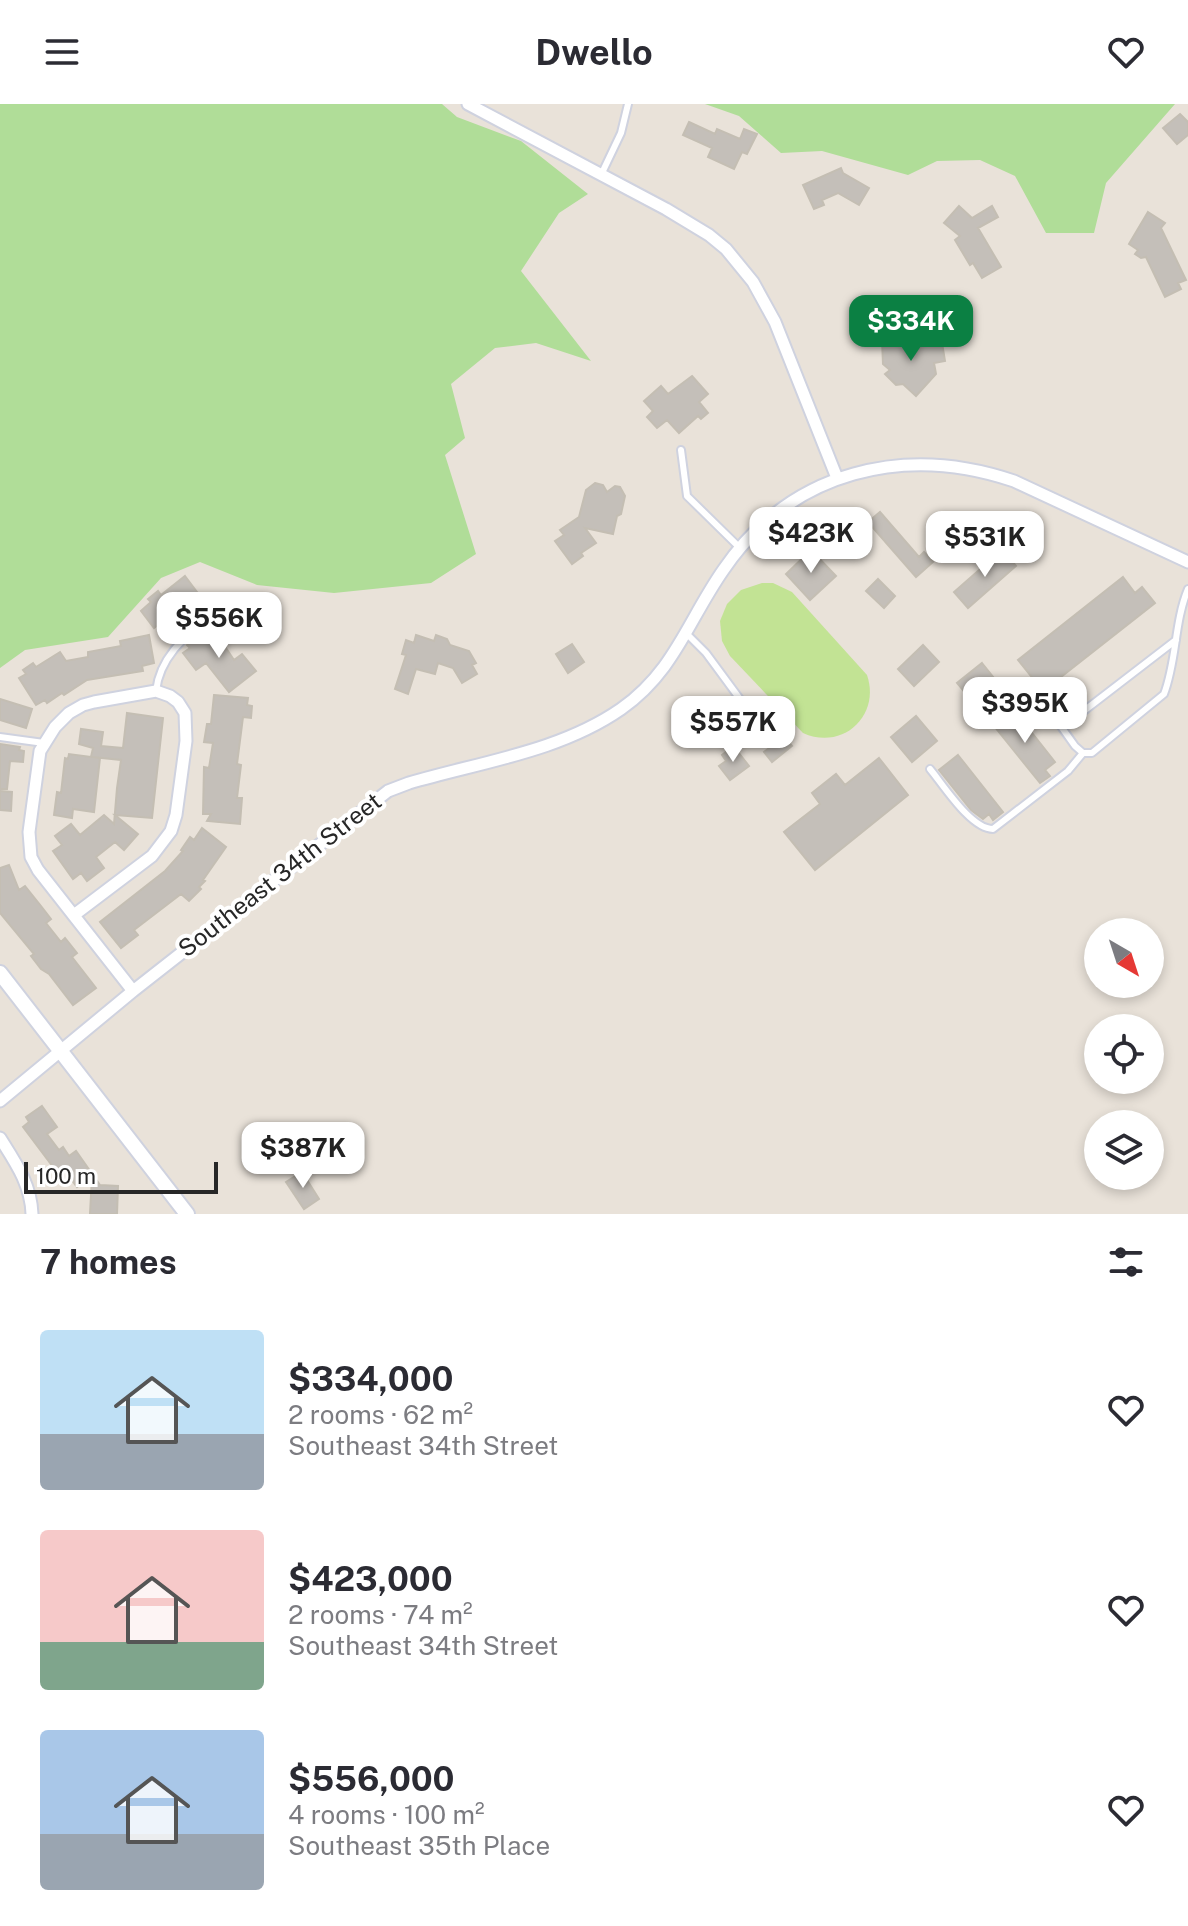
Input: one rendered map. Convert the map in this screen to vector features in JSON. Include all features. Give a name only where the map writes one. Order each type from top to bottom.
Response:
[{"type":"street","points":[[468,104],[709,235],[739,262],[775,322],[837,478]]},
{"type":"street","name":"Southeast 34th Street","points":[[0,1101],[373,800],[409,783],[563,740],[594,725],[638,695],[657,676],[687,634],[717,579],[740,548],[786,505],[837,478],[899,464],[934,464],[985,471],[1014,481],[1188,562]]},
{"type":"street","points":[[74,915],[152,856],[171,831],[176,815],[186,724],[185,713],[170,696],[156,691],[83,705],[69,713],[44,743],[29,832],[29,845],[38,870],[133,991]]},
{"type":"street","points":[[0,973],[187,1214]]},
{"type":"street","points":[[0,1138],[26,1181],[32,1214]]},
{"type":"lane","points":[[601,175],[621,133],[628,104]]},
{"type":"lane","points":[[681,450],[687,496],[740,548]]},
{"type":"lane","points":[[1020,685],[1040,697],[1075,746],[1083,753],[1092,753],[1164,694],[1170,681],[1182,604],[1188,589]]},
{"type":"lane","points":[[156,691],[158,677],[178,643],[211,615]]},
{"type":"lane","points":[[687,634],[706,653],[768,737]]},
{"type":"lane","points":[[1063,727],[1176,640]]},
{"type":"lane","points":[[0,737],[44,743]]},
{"type":"lane","points":[[930,769],[973,821],[984,829],[993,829],[1068,771],[1083,753]]},
{"type":"green space","points":[[0,104],[442,104],[457,117],[521,141],[588,194],[559,213],[521,271],[591,361],[536,343],[495,348],[451,384],[465,438],[445,455],[476,554],[431,583],[334,593],[257,585],[200,562],[161,578],[108,637],[25,650],[0,668]]},
{"type":"green space","points":[[705,104],[1175,104],[1106,183],[1094,233],[1046,233],[1015,176],[980,160],[937,161],[908,175],[822,151],[781,153],[739,116]]},
{"type":"green space","points":[[773,583],[792,592],[867,675],[870,690],[868,704],[855,726],[844,733],[818,737],[803,733],[730,656],[722,641],[720,621],[727,604],[741,590]]},
{"type":"building","points":[[1180,114],[1188,122],[1188,135],[1177,144],[1163,128]]},
{"type":"building","points":[[689,122],[715,134],[717,129],[740,139],[744,129],[757,134],[747,154],[742,152],[734,169],[708,157],[712,148],[683,135]]},
{"type":"building","points":[[841,168],[843,173],[869,188],[859,205],[838,193],[822,200],[824,205],[814,209],[803,185]]},
{"type":"building","points":[[959,206],[972,218],[992,206],[998,217],[978,228],[1001,267],[982,278],[955,240],[960,236],[944,223]]},
{"type":"building","points":[[1148,212],[1165,223],[1161,228],[1186,280],[1178,283],[1181,289],[1165,297],[1146,257],[1135,254],[1138,250],[1129,244]]},
{"type":"building","points":[[903,337],[905,349],[942,343],[945,361],[934,363],[936,374],[916,396],[903,384],[896,385],[885,374],[890,370],[883,364],[882,340]]},
{"type":"building","points":[[692,376],[708,394],[699,402],[708,413],[701,419],[698,416],[679,433],[667,420],[657,428],[647,417],[653,411],[644,401],[661,386],[668,394]]},
{"type":"building","points":[[595,483],[603,485],[607,492],[615,486],[620,487],[625,496],[621,514],[617,516],[613,534],[585,528],[596,543],[572,564],[555,541],[564,535],[560,530],[579,517],[586,490]]},
{"type":"building","points":[[880,512],[919,557],[924,552],[933,562],[916,577],[868,522]]},
{"type":"building","points":[[811,550],[836,576],[810,600],[786,574]]},
{"type":"building","points":[[1002,550],[1016,566],[968,608],[954,592]]},
{"type":"building","points":[[185,576],[205,608],[171,632],[163,621],[154,628],[141,611],[151,602],[148,599],[158,591],[161,595]]},
{"type":"building","points":[[1123,577],[1135,593],[1142,587],[1155,603],[1043,691],[1018,660]]},
{"type":"building","points":[[878,579],[895,596],[884,608],[866,591]]},
{"type":"building","points":[[208,629],[212,635],[216,633],[234,660],[242,654],[256,671],[229,692],[206,663],[196,670],[183,653],[190,648],[187,645]]},
{"type":"building","points":[[149,635],[154,663],[142,666],[143,671],[87,680],[47,703],[45,700],[36,705],[19,678],[26,674],[23,670],[33,663],[36,667],[60,652],[66,661],[88,657],[88,652],[121,646],[120,641]]},
{"type":"building","points":[[416,635],[434,641],[436,635],[447,639],[450,645],[469,651],[476,663],[472,665],[477,674],[462,683],[453,668],[438,663],[435,674],[416,669],[408,694],[395,689],[406,655],[402,654],[406,640],[414,643]]},
{"type":"building","points":[[572,644],[584,662],[568,673],[556,654]]},
{"type":"building","points":[[923,645],[939,662],[914,686],[898,669]]},
{"type":"building","points":[[982,663],[1002,688],[978,708],[957,683]]},
{"type":"building","points":[[214,695],[248,698],[247,705],[252,706],[251,718],[243,717],[237,764],[241,765],[237,798],[242,798],[240,824],[207,821],[211,814],[203,814],[204,767],[209,768],[213,743],[204,742],[207,724],[211,724]]},
{"type":"building","points":[[0,699],[32,709],[26,728],[0,720]]},
{"type":"building","points":[[1014,710],[1055,762],[1045,770],[1050,776],[1040,783],[994,726]]},
{"type":"building","points":[[127,713],[163,718],[152,818],[115,815],[138,834],[124,850],[115,842],[96,857],[104,868],[87,881],[81,873],[73,879],[53,851],[62,845],[55,836],[71,824],[80,835],[104,815],[114,824],[121,760],[92,757],[100,758],[94,812],[73,809],[72,818],[54,815],[57,792],[61,793],[65,758],[68,759],[69,754],[91,757],[93,748],[79,744],[81,729],[103,732],[101,746],[123,748]]},
{"type":"building","points":[[916,716],[937,741],[912,762],[891,737]]},
{"type":"building","points":[[784,737],[792,746],[772,762],[764,752]]},
{"type":"building","points":[[0,744],[20,747],[19,750],[24,751],[23,762],[10,761],[7,789],[0,789]]},
{"type":"building","points":[[731,748],[749,766],[730,780],[719,766],[726,761],[722,755]]},
{"type":"building","points":[[958,755],[1003,812],[993,820],[989,814],[983,819],[971,810],[939,770]]},
{"type":"building","points":[[879,758],[908,795],[815,870],[784,832],[820,804],[812,793],[836,774],[845,785]]},
{"type":"building","points":[[0,791],[12,792],[11,811],[0,810]]},
{"type":"building","points":[[202,828],[226,847],[203,880],[201,889],[189,901],[181,894],[134,930],[138,935],[121,948],[100,922],[165,871],[183,851],[190,837],[194,840]]},
{"type":"building","points":[[9,865],[19,890],[25,886],[41,906],[51,919],[46,923],[61,942],[65,938],[77,953],[72,957],[96,988],[73,1005],[49,974],[41,969],[31,956],[34,954],[0,913],[0,868]]},
{"type":"building","points":[[42,1106],[57,1127],[47,1134],[59,1150],[63,1147],[69,1156],[76,1151],[100,1185],[118,1186],[117,1214],[90,1214],[92,1176],[77,1187],[65,1171],[59,1175],[23,1127],[29,1122],[26,1117]]},
{"type":"building","points":[[302,1172],[319,1199],[304,1209],[286,1182]]}]
